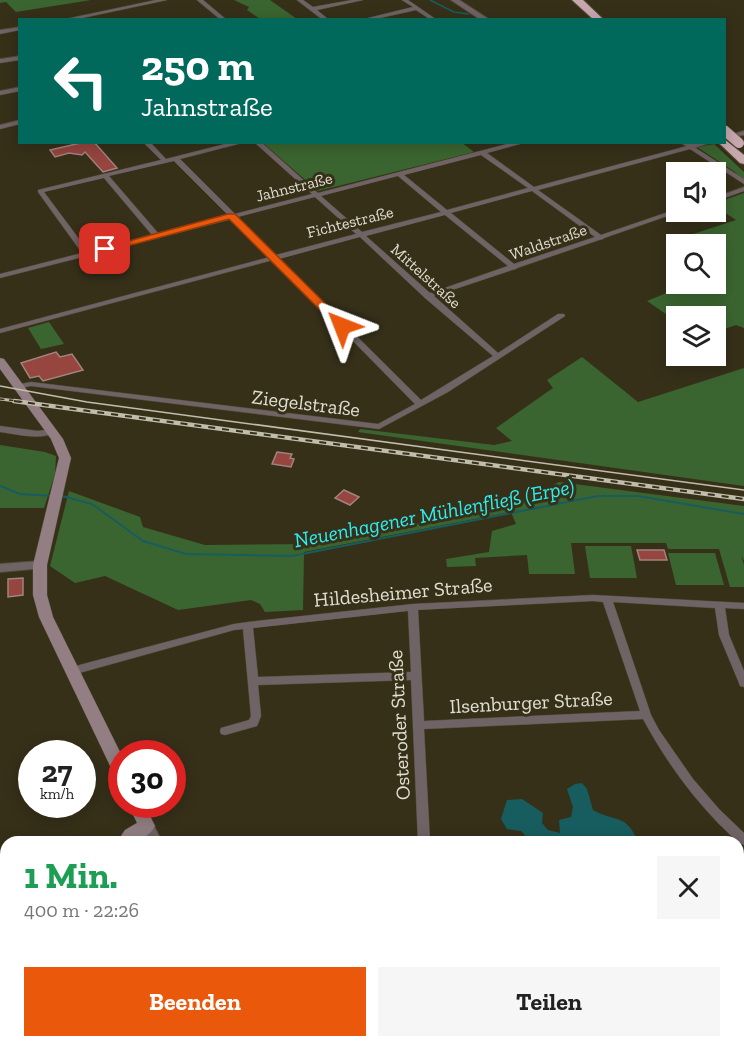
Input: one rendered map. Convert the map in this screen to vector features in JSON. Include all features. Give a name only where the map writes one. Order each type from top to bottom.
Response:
[{"type":"highway","points":[[566,0],[587,18]]},
{"type":"highway","points":[[577,0],[598,18]]},
{"type":"highway","points":[[736,141],[744,160]]},
{"type":"main road","points":[[0,361],[62,446],[66,458],[40,565],[42,607],[108,745]]},
{"type":"main road","points":[[130,836],[151,834],[143,818]]},
{"type":"street","points":[[73,18],[164,0]]},
{"type":"street","points":[[200,0],[222,18]]},
{"type":"street","points":[[300,0],[324,18]]},
{"type":"street","points":[[313,9],[360,0]]},
{"type":"street","points":[[405,0],[432,18]]},
{"type":"street","points":[[454,0],[484,18]]},
{"type":"street","points":[[371,18],[417,8]]},
{"type":"street","points":[[0,32],[18,28]]},
{"type":"street","points":[[0,62],[18,58]]},
{"type":"street","points":[[0,93],[18,89]]},
{"type":"street","points":[[0,127],[18,122]]},
{"type":"street","points":[[148,144],[165,161]]},
{"type":"street","points":[[86,253],[40,191],[234,144]]},
{"type":"street","name":"Mittelstraße","points":[[259,144],[497,356]]},
{"type":"street","name":"Jahnstraße","points":[[0,276],[518,144]]},
{"type":"street","points":[[688,145],[744,182]]},
{"type":"street","name":"Fichtestraße","points":[[0,331],[532,190],[688,145]]},
{"type":"street","points":[[483,153],[601,238]]},
{"type":"street","points":[[175,158],[420,404]]},
{"type":"street","points":[[399,174],[514,268]]},
{"type":"street","points":[[105,175],[156,235]]},
{"type":"street","points":[[726,195],[744,189]]},
{"type":"street","name":"Waldstraße","points":[[428,296],[666,215]]},
{"type":"street","name":"Ziegelstraße","points":[[18,387],[31,384],[373,428],[383,426],[420,404],[561,316]]},
{"type":"street","points":[[0,429],[38,434],[52,432]]},
{"type":"street","points":[[0,568],[40,565]]},
{"type":"street","points":[[607,598],[646,715],[664,748],[688,783],[710,809],[740,836]]},
{"type":"street","name":"Hildesheimer Straße","points":[[72,671],[202,634],[248,625],[413,608],[607,598],[744,606]]},
{"type":"street","points":[[720,606],[724,635],[744,683]]},
{"type":"street","name":"Osteroder Straße","points":[[413,608],[424,836]]},
{"type":"street","points":[[225,731],[253,723],[256,716],[248,625]]},
{"type":"street","points":[[253,681],[417,676]]},
{"type":"street","name":"Ilsenburger Straße","points":[[419,725],[646,715]]},
{"type":"green space","points":[[0,0],[91,0],[16,12],[6,2],[0,3]]},
{"type":"green space","points":[[234,0],[270,0],[296,18],[259,18],[247,10],[249,7]]},
{"type":"green space","points":[[264,144],[464,144],[474,152],[318,191]]},
{"type":"green space","points":[[714,144],[744,172],[744,181],[726,166],[726,162],[720,162],[697,147]]},
{"type":"green space","points":[[744,193],[744,328],[736,325],[726,328],[726,306],[666,306],[666,314],[647,301],[666,293],[726,294],[726,234],[693,234],[736,220],[726,214],[726,199]]},
{"type":"green space","points":[[49,322],[64,344],[41,349],[28,328]]},
{"type":"green space","points":[[582,357],[638,402],[744,368],[744,486],[358,432],[360,429],[494,445],[512,441],[496,428],[553,388],[547,380]]},
{"type":"green space","points":[[0,445],[45,452],[56,456],[55,474],[44,508],[0,508]]},
{"type":"green space","points":[[559,482],[744,506],[744,561],[741,555],[744,565],[744,587],[730,587],[719,549],[668,549],[666,543],[571,543],[575,574],[529,574],[527,555],[475,558],[476,566],[447,567],[446,559],[489,552],[492,531],[516,524],[511,512],[304,552],[303,610],[265,612],[260,604],[251,600],[178,610],[105,576],[75,583],[50,566],[69,491],[140,517],[143,527],[205,545],[314,544],[455,516],[530,497]]},
{"type":"green space","points":[[585,546],[631,546],[637,578],[590,578]]},
{"type":"green space","points":[[668,553],[715,553],[724,585],[676,585]]},
{"type":"water","points":[[582,783],[587,789],[593,810],[624,822],[635,836],[526,836],[521,831],[507,829],[501,819],[507,800],[522,799],[543,813],[542,823],[548,830],[560,833],[559,820],[571,817],[573,807],[567,789]]},
{"type":"building","points":[[76,144],[96,144],[117,168],[103,172],[85,152],[82,155],[69,153],[55,157],[50,150]]},
{"type":"building","points":[[56,352],[60,357],[72,354],[83,370],[43,381],[39,376],[30,378],[21,363]]},
{"type":"building","points":[[277,452],[292,454],[290,458],[294,459],[291,467],[272,464]]},
{"type":"building","points":[[344,490],[359,497],[350,505],[335,498]]},
{"type":"building","points":[[637,550],[664,550],[667,560],[640,560]]},
{"type":"building","points":[[23,578],[23,595],[8,597],[8,579]]},
{"type":"waterway","points":[[430,0],[454,12],[468,14]]},
{"type":"waterway","name":"Neuenhagener Mühlenfließ (Erpe)","points":[[0,486],[20,494],[53,496]]},
{"type":"waterway","name":"Neuenhagener Mühlenfließ (Erpe)","points":[[62,496],[92,504],[143,541],[186,554],[292,556],[598,496],[638,496],[744,514]]},
{"type":"tram line","points":[[0,386],[87,402],[744,490]]},
{"type":"railway","points":[[0,399],[25,402]]},
{"type":"railway","points":[[14,401],[744,499]]},
{"type":"route","points":[[105,249],[232,216],[342,326]]}]
